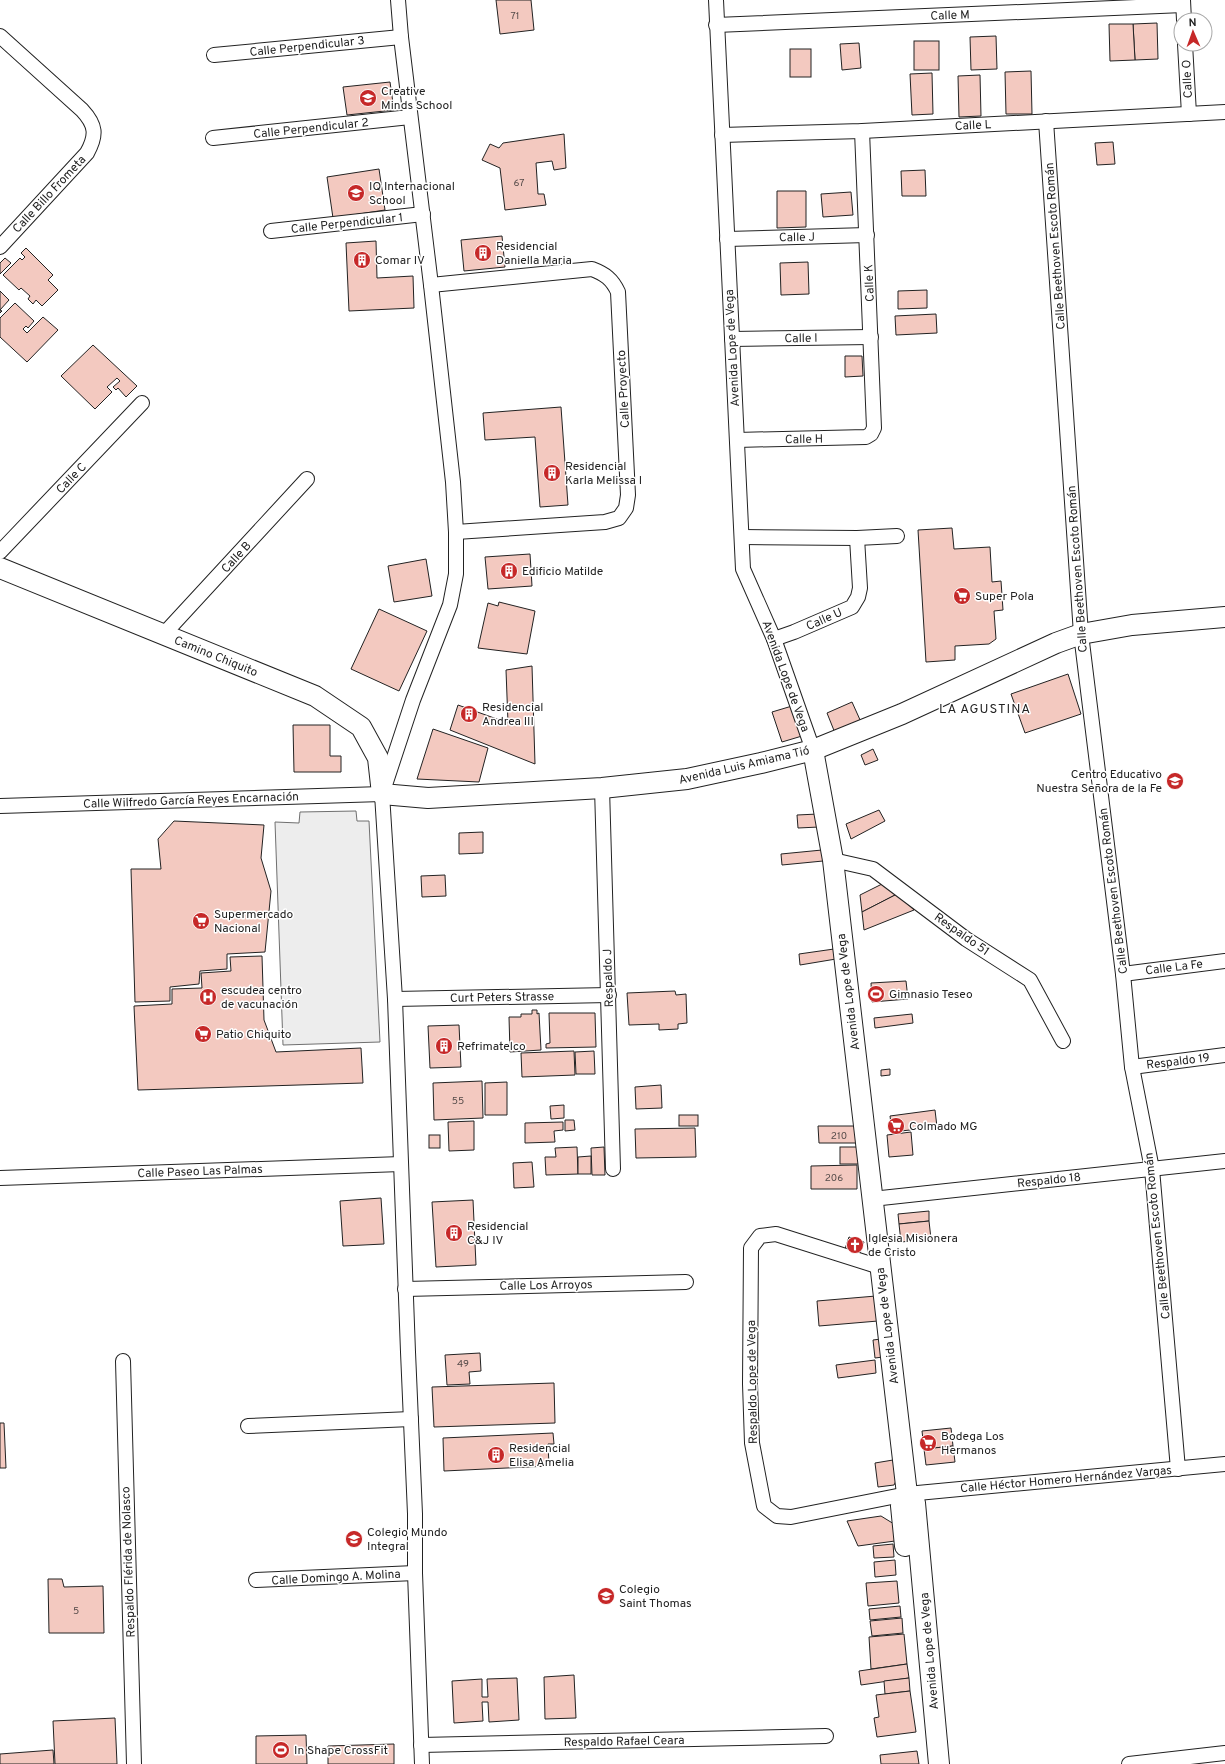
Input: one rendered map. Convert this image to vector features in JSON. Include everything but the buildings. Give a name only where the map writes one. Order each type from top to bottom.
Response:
[{"type":"main road","name":"Camino Chiquito","points":[[0,568],[315,696],[361,727],[378,758],[382,794]]},
{"type":"main road","name":"Avenida Luis Amiama Tió","points":[[382,794],[428,798],[602,788],[687,779],[813,750],[902,714],[1056,643],[1081,634],[1132,625],[1225,617]]},
{"type":"main road","name":"Avenida Lope de Vega","points":[[813,750],[833,860],[907,1494],[901,1506],[927,1764]]},
{"type":"main road","name":"Avenida Lope de Vega","points":[[907,1494],[915,1503],[939,1764]]},
{"type":"street","points":[[398,0],[410,117],[423,214],[453,482],[456,532],[456,574],[450,605],[413,700],[382,794],[395,999],[405,1289],[415,1514],[415,1573],[422,1764]]},
{"type":"street","name":"Avenida Lope de Vega","points":[[716,0],[743,569],[774,639],[813,750]]},
{"type":"street","name":"Calle M","points":[[716,25],[1183,3]]},
{"type":"street","name":"Calle Billo Frometa","points":[[0,36],[82,110],[90,118],[94,129],[93,142],[87,153],[0,247]]},
{"type":"street","name":"Calle Perpendicular 3","points":[[214,55],[401,37]]},
{"type":"street","name":"Calle O","points":[[1186,52],[1190,114]]},
{"type":"street","name":"Calle L","points":[[722,134],[862,131],[1046,120],[1225,112]]},
{"type":"street","name":"Calle Perpendicular 2","points":[[213,138],[410,117]]},
{"type":"street","name":"Calle Beethoven Escoto Román","points":[[1046,120],[1081,634],[1123,974],[1132,1067],[1152,1169],[1178,1469]]},
{"type":"street","name":"Calle K","points":[[862,131],[874,428],[871,434]]},
{"type":"street","name":"Calle Perpendicular 1","points":[[271,231],[423,214]]},
{"type":"street","name":"Calle J","points":[[727,239],[866,235]]},
{"type":"street","name":"Calle Proyecto","points":[[431,285],[592,269],[605,274],[613,281],[618,292],[628,495],[626,508],[619,518],[605,522],[456,532]]},
{"type":"street","name":"Calle I","points":[[732,339],[871,337]]},
{"type":"street","name":"Calle C","points":[[0,552],[142,404]]},
{"type":"street","name":"Calle H","points":[[737,440],[866,437],[871,434]]},
{"type":"street","name":"Calle B","points":[[164,634],[307,479]]},
{"type":"street","points":[[742,537],[857,538],[897,536]]},
{"type":"street","name":"Calle U","points":[[774,639],[852,607],[858,597],[860,588],[857,538]]},
{"type":"street","name":"Respaldo J","points":[[602,788],[613,1170]]},
{"type":"street","name":"Calle Wilfredo García Reyes Encarnación","points":[[0,806],[382,794]]},
{"type":"street","name":"Respaldo 51","points":[[833,860],[873,869],[966,939],[1030,980],[1064,1042]]},
{"type":"street","name":"Calle La Fe","points":[[1123,974],[1225,961]]},
{"type":"street","name":"Curt Peters Strasse","points":[[395,999],[608,995]]},
{"type":"street","name":"Respaldo 19","points":[[1132,1067],[1225,1055]]},
{"type":"street","name":"Respaldo 18","points":[[872,1199],[1225,1161]]},
{"type":"street","name":"Calle Paseo Las Palmas","points":[[0,1178],[401,1164]]},
{"type":"street","name":"Respaldo Lope de Vega","points":[[880,1267],[776,1234],[760,1236],[751,1248],[750,1384],[752,1443],[764,1506],[777,1516],[791,1517],[907,1494]]},
{"type":"street","name":"Calle Los Arroyos","points":[[405,1289],[686,1282]]},
{"type":"street","name":"Respaldo Flérida de Nolasco","points":[[122,1361],[134,1764]]},
{"type":"street","points":[[248,1426],[411,1419]]},
{"type":"street","name":"Calle Héctor Homero Hernández Vargas","points":[[907,1494],[1225,1464]]},
{"type":"street","name":"Calle Domingo A. Molina","points":[[256,1580],[415,1573]]},
{"type":"street","name":"Respaldo Rafael Ceara","points":[[421,1746],[826,1736]]},
{"type":"street","points":[[1129,1764],[1225,1753]]},
{"type":"shaded area","points":[[356,811],[357,821],[369,821],[380,1042],[283,1045],[275,822],[299,823],[300,812]]},
{"type":"place","name":"Creative Minds School","points":[[368,98]]},
{"type":"place","name":"IQ Internacional School","points":[[356,193]]},
{"type":"place","name":"Residencial Daniella Maria","points":[[483,253]]},
{"type":"place","name":"Comar IV","points":[[362,260]]},
{"type":"place","name":"Residencial Karla Melissa I","points":[[552,473]]},
{"type":"place","name":"Edificio Matilde","points":[[509,571]]},
{"type":"place","name":"Super Pola","points":[[962,596]]},
{"type":"place","name":"Residencial Andrea III","points":[[469,714]]},
{"type":"place","name":"Centro Educativo Nuestra Señora de la Fe","points":[[1175,781]]},
{"type":"place","name":"Supermercado Nacional","points":[[201,921]]},
{"type":"place","name":"Gimnasio Teseo","points":[[876,994]]},
{"type":"place","name":"escudea centro de vacunación","points":[[208,997]]},
{"type":"place","name":"Patio Chiquito","points":[[203,1034]]},
{"type":"place","name":"Refrimatelco","points":[[444,1046]]},
{"type":"place","name":"Colmado MG","points":[[896,1126]]},
{"type":"place","name":"Residencial C&J IV","points":[[454,1233]]},
{"type":"place","name":"Iglesia Misionera de Cristo","points":[[855,1245]]},
{"type":"place","name":"Bodega Los Hermanos","points":[[928,1443]]},
{"type":"place","name":"Residencial Elisa Amelia","points":[[496,1455]]},
{"type":"place","name":"Colegio Mundo Integral","points":[[354,1539]]},
{"type":"place","name":"Colegio Saint Thomas","points":[[606,1596]]},
{"type":"place","name":"In Shape CrossFit","points":[[281,1750]]},
{"type":"district","name":"LA AGUSTINA","points":[[985,708]]}]
